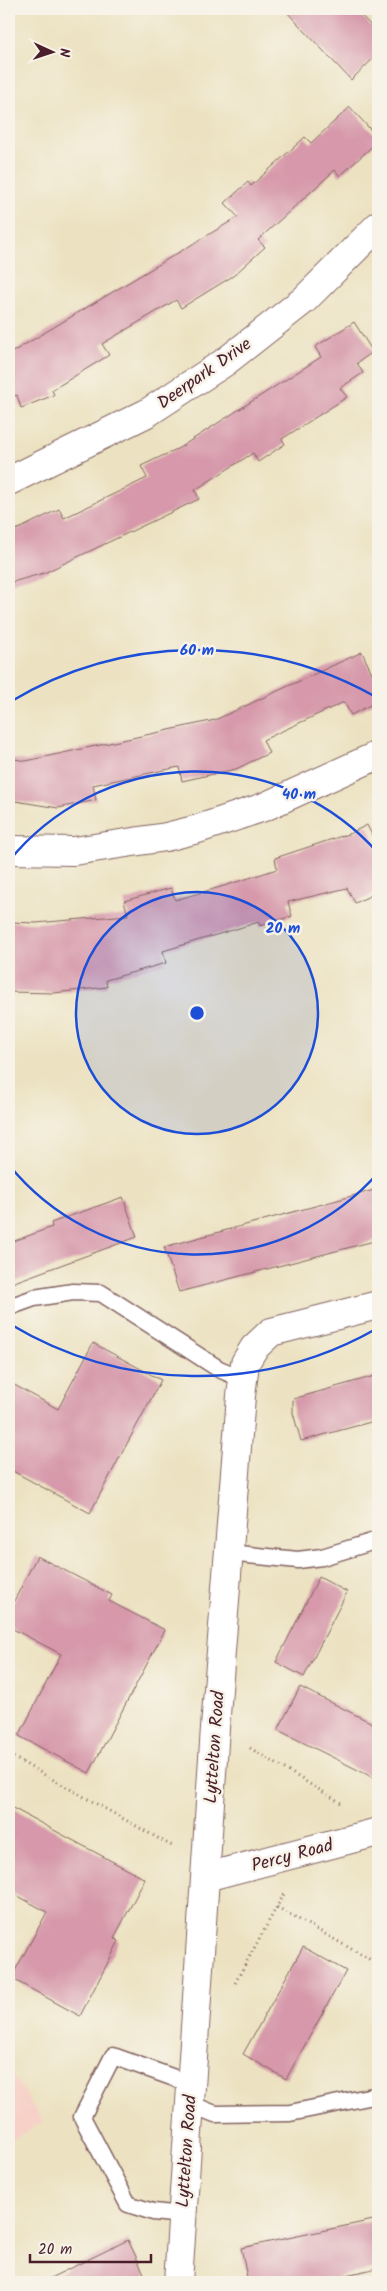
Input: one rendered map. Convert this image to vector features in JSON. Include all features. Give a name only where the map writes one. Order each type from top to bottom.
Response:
[{"type":"street","name":"Deerpark Drive","points":[[9,481],[147,413],[225,362],[304,300],[377,229]]},
{"type":"street","points":[[9,850],[74,851],[166,837],[198,829],[264,807],[378,755]]},
{"type":"street","name":"Lyttelton Road","points":[[178,2282],[215,1728],[242,1379],[245,1363],[254,1348],[271,1332],[378,1305]]},
{"type":"street","name":"Percy Road","points":[[207,1864],[310,1851],[378,1832]]},
{"type":"lane","points":[[9,1307],[34,1298],[73,1292],[100,1294],[219,1369],[242,1379]]},
{"type":"lane","points":[[228,1553],[298,1560],[322,1557],[378,1540]]},
{"type":"lane","points":[[182,2215],[153,2212],[128,2204],[82,2118],[112,2056],[190,2094],[215,2114],[290,2113],[378,2094]]},
{"type":"path","points":[[215,1728],[344,1804]]},
{"type":"path","points":[[9,1755],[207,1864]]},
{"type":"path","points":[[230,1991],[310,1851]]},
{"type":"path","points":[[277,1907],[378,1964]]},
{"type":"shaded area","points":[[9,2068],[43,2122],[9,2142]]},
{"type":"building","points":[[284,9],[355,9],[378,33],[378,54],[351,80]]},
{"type":"building","points":[[350,107],[378,138],[378,141],[340,176],[335,170],[258,240],[265,247],[233,276],[181,308],[176,300],[102,344],[109,355],[52,390],[54,395],[21,408],[17,395],[9,398],[9,354],[238,217],[225,203],[248,182],[251,186],[305,137],[311,143]]},
{"type":"building","points":[[354,322],[373,352],[357,363],[363,373],[340,388],[347,397],[282,439],[285,444],[258,462],[253,453],[195,490],[199,499],[44,573],[9,583],[9,532],[59,509],[64,518],[147,478],[141,466],[179,448],[321,357],[315,347]]},
{"type":"building","points":[[362,652],[378,686],[378,701],[351,715],[344,702],[263,740],[269,753],[236,769],[182,781],[179,767],[93,785],[96,800],[58,808],[9,800],[9,758],[26,761],[215,720]]},
{"type":"building","points":[[367,825],[378,847],[378,892],[355,903],[347,888],[288,902],[292,916],[260,926],[259,922],[163,951],[166,963],[106,980],[107,987],[54,993],[9,992],[9,922],[36,923],[128,915],[124,901],[171,888],[175,900],[224,886],[277,869],[275,858],[351,833]]},
{"type":"building","points":[[378,1189],[378,1240],[179,1292],[164,1247]]},
{"type":"building","points":[[123,1197],[137,1237],[9,1284],[9,1243],[52,1227],[51,1223]]},
{"type":"building","points":[[93,1343],[161,1380],[90,1513],[9,1469],[9,1382],[58,1409]]},
{"type":"building","points":[[378,1375],[378,1420],[301,1441],[293,1413],[293,1399]]},
{"type":"building","points":[[37,1556],[112,1595],[109,1601],[165,1630],[89,1773],[19,1736],[61,1654],[9,1627],[9,1611]]},
{"type":"building","points":[[319,1577],[347,1592],[304,1677],[276,1662]]},
{"type":"building","points":[[300,1687],[378,1726],[378,1780],[278,1730]]},
{"type":"building","points":[[9,1806],[145,1879],[114,1938],[119,1941],[80,2016],[11,1978],[47,1912],[9,1891]]},
{"type":"building","points":[[303,1947],[346,1971],[286,2079],[243,2054]]},
{"type":"building","points":[[378,2219],[378,2268],[313,2282],[248,2282],[241,2248]]},
{"type":"building","points":[[128,2240],[148,2282],[42,2282]]}]
